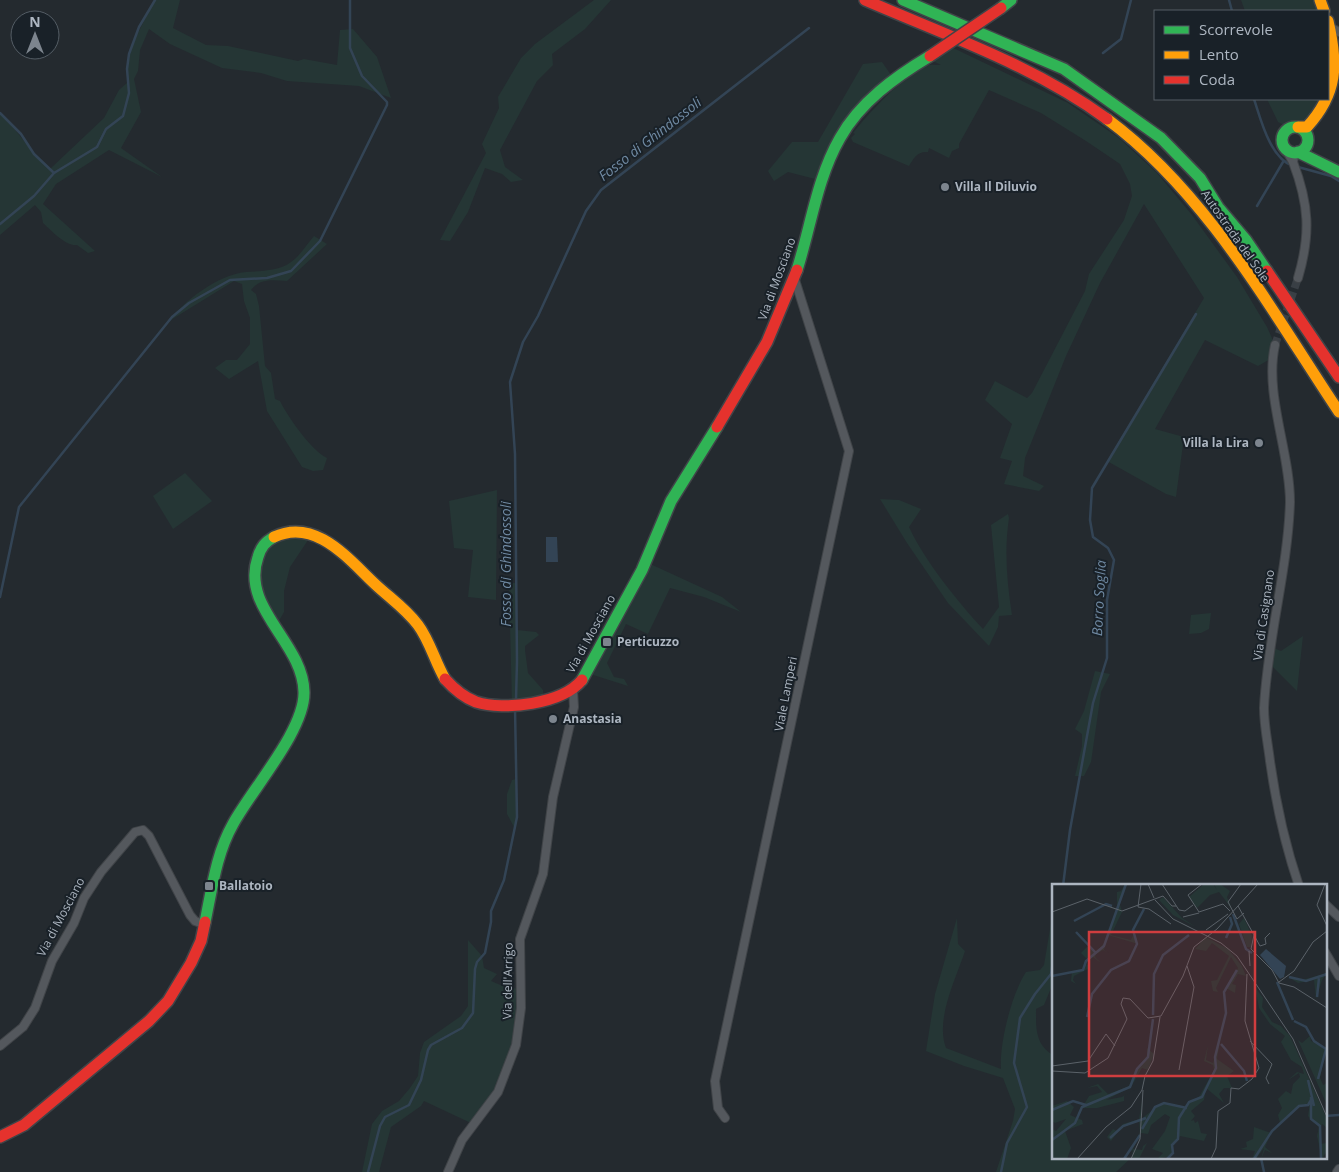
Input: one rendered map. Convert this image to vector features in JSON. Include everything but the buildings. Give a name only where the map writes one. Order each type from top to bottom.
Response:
[{"type":"main road","name":"Autostrada del Sole","points":[[865,0],[1008,61],[1067,91],[1105,116],[1142,147],[1194,200],[1215,227],[1339,412]]},
{"type":"main road","name":"Autostrada del Sole","points":[[903,0],[1064,69],[1088,84],[1161,138],[1200,178],[1218,206],[1246,240],[1339,377]]},
{"type":"main road","name":"Via di Mosciano","points":[[0,1138],[24,1125],[149,1021],[168,1001],[191,963],[206,925],[218,859],[225,840],[246,802],[298,722],[305,692],[300,667],[293,652],[261,604],[255,591],[255,562],[259,550],[266,541],[285,532],[296,531],[309,532],[332,545],[420,627],[438,669],[452,688],[473,701],[487,705],[517,705],[551,699],[573,690],[590,668],[646,562],[669,505],[760,358],[794,279],[822,182],[840,138],[866,105],[888,84],[1011,0]]},
{"type":"main road","points":[[1329,97],[1338,81],[1337,57],[1332,27]]},
{"type":"main road","points":[[1293,153],[1307,143],[1317,118],[1327,100]]},
{"type":"main road","points":[[1317,118],[1307,127],[1290,128],[1284,134],[1282,141],[1293,153],[1334,170]]},
{"type":"main road","points":[[1298,127],[1304,132],[1312,152],[1334,170]]},
{"type":"street","points":[[1293,153],[1296,172],[1307,210],[1308,235],[1298,278]]},
{"type":"street","name":"Viale Lamperi","points":[[725,1118],[718,1108],[715,1081],[849,451],[794,279]]},
{"type":"street","name":"Via di Casignano","points":[[1275,345],[1272,375],[1275,404],[1288,469],[1290,502],[1268,668],[1264,721],[1276,803],[1300,884]]},
{"type":"street","name":"Via dell'Arrigo","points":[[448,1172],[462,1140],[498,1092],[516,1045],[521,1008],[520,939],[543,874],[554,797],[574,707],[573,690]]},
{"type":"street","name":"Via di Mosciano","points":[[0,1046],[23,1027],[35,1008],[52,961],[74,923],[84,898],[101,872],[135,832],[142,830],[149,836],[190,915],[195,921],[206,925]]},
{"type":"street","points":[[1326,905],[1339,917]]},
{"type":"street","points":[[1326,954],[1339,976]]},
{"type":"street","points":[[1336,1172],[1339,1169]]},
{"type":"shaded area","points":[[155,0],[180,0],[173,28],[206,45],[228,46],[298,61],[304,59],[337,65],[340,30],[353,29],[377,57],[391,98],[359,86],[287,81],[261,73],[222,68],[170,44],[149,29],[140,50],[138,71],[134,79],[141,112],[121,148],[162,177],[109,150],[56,184],[43,204],[95,251],[88,253],[77,245],[72,245],[59,237],[43,223],[41,212],[35,205],[0,235],[0,113],[50,169],[104,118],[119,90],[128,82],[129,60],[132,49]]},
{"type":"shaded area","points":[[594,0],[611,0],[585,29],[552,54],[553,65],[537,81],[500,150],[505,167],[523,180],[511,182],[502,174],[485,168],[468,212],[450,241],[440,240],[486,153],[482,144],[499,108],[498,97],[521,58],[535,44]]},
{"type":"shaded area","points":[[1241,0],[1313,0],[1317,10],[1245,10]]},
{"type":"shaded area","points":[[947,45],[1068,103],[1119,138],[1157,173],[1192,215],[1237,277],[1267,327],[1275,345],[1272,358],[1258,366],[1205,340],[1155,429],[1184,437],[1176,497],[1166,494],[1107,461],[1204,298],[1144,204],[1100,283],[1066,356],[1025,458],[1023,476],[1044,486],[1039,491],[1004,484],[1012,461],[1000,458],[1012,424],[985,400],[995,381],[1027,398],[1032,393],[1085,291],[1089,274],[1124,220],[1132,196],[1130,184],[1120,164],[1041,113],[989,90],[959,144],[959,148],[952,151],[949,158],[929,148],[928,152],[916,156],[909,166],[853,142],[851,138],[855,134],[853,133],[876,106],[897,86],[925,66],[941,65],[927,58]]},
{"type":"shaded area","points":[[882,62],[891,75],[865,98],[845,121],[824,162],[819,180],[788,172],[774,181],[768,171],[792,142],[818,142],[863,64]]},
{"type":"shaded area","points":[[1267,100],[1323,100],[1316,114],[1303,125],[1293,123],[1286,126],[1278,122]]},
{"type":"shaded area","points":[[314,236],[327,244],[287,281],[272,280],[258,283],[251,290],[256,294],[259,306],[265,366],[271,373],[275,399],[280,401],[288,416],[307,441],[327,458],[323,470],[313,471],[302,467],[267,411],[258,361],[229,379],[215,368],[226,360],[237,360],[250,344],[250,318],[244,301],[242,284],[234,281],[166,323],[182,306],[202,290],[224,278],[235,274],[270,270],[286,265],[297,257]]},
{"type":"shaded area","points":[[185,473],[212,501],[173,529],[153,496]]},
{"type":"shaded area","points":[[497,490],[496,600],[468,597],[473,550],[454,548],[449,501]]},
{"type":"shaded area","points":[[880,499],[899,500],[921,509],[909,527],[915,540],[942,580],[983,629],[999,607],[991,525],[1008,514],[1007,566],[1012,615],[999,616],[998,627],[989,646],[948,603]]},
{"type":"shaded area","points":[[312,534],[290,567],[284,591],[284,612],[276,626],[254,577],[267,541]]},
{"type":"shaded area","points":[[646,562],[722,597],[741,612],[704,597],[670,588],[648,634],[626,624],[607,663],[614,677],[624,679],[628,686],[587,673]]},
{"type":"shaded area","points":[[509,583],[516,583],[517,630],[536,632],[539,635],[525,646],[525,650],[528,673],[543,690],[543,700],[512,705]]},
{"type":"shaded area","points":[[1211,613],[1209,629],[1201,633],[1189,634],[1191,615]]},
{"type":"shaded area","points":[[1303,636],[1297,691],[1269,663],[1271,647],[1281,651]]},
{"type":"shaded area","points":[[1095,671],[1110,674],[1101,692],[1091,762],[1084,776],[1075,776],[1082,746],[1082,734],[1075,729],[1084,711]]},
{"type":"shaded area","points":[[516,779],[517,817],[514,827],[507,814],[507,794],[512,780]]},
{"type":"shaded area","points":[[1052,917],[1051,988],[1044,1005],[1036,1009],[1036,1016],[1040,1041],[1052,1054],[1052,1160],[1129,1160],[1116,1172],[996,1172],[1013,1121],[1015,1109],[1003,1078],[964,1066],[926,1051],[935,994],[957,918],[958,944],[965,951],[945,1012],[943,1037],[946,1048],[1001,1069],[1004,1033],[1016,992],[1026,972],[1040,970],[1044,965]]},
{"type":"shaded area","points":[[468,940],[482,956],[484,968],[497,974],[491,981],[505,987],[521,989],[516,1045],[498,1092],[473,1124],[424,1101],[421,1106],[391,1127],[379,1172],[362,1172],[372,1124],[382,1111],[399,1101],[418,1076],[420,1053],[424,1042],[461,1016],[468,1006]]},
{"type":"water","points":[[546,537],[557,537],[558,562],[546,562]]},
{"type":"waterway","points":[[0,224],[34,196],[54,173],[97,147],[106,129],[123,116],[129,93],[127,69],[129,54],[139,27],[155,0]]},
{"type":"waterway","points":[[0,597],[19,507],[172,317],[189,303],[230,280],[267,278],[291,271],[320,241],[387,105],[387,102],[362,76],[350,48],[350,0]]},
{"type":"waterway","points":[[1103,53],[1121,39],[1131,0]]},
{"type":"waterway","points":[[1229,0],[1232,10]]},
{"type":"waterway","name":"Fosso di Ghindossoli","points":[[516,700],[515,454],[510,382],[523,342],[538,316],[586,211],[601,190],[809,28]]},
{"type":"waterway","points":[[1254,100],[1272,147],[1285,162],[1293,166]]},
{"type":"waterway","points":[[0,113],[21,134],[34,154],[54,173]]},
{"type":"waterway","name":"Borro Soglia","points":[[1257,206],[1283,162]]},
{"type":"waterway","points":[[1298,167],[1331,176],[1339,181]]},
{"type":"waterway","name":"Borro Soglia","points":[[1063,884],[1070,830],[1093,703],[1107,658],[1107,600],[1114,560],[1108,548],[1093,537],[1090,520],[1092,488],[1196,314]]},
{"type":"waterway","name":"Fosso di Ghindossoli","points":[[368,1172],[380,1126],[385,1117],[409,1105],[421,1080],[428,1050],[431,1045],[462,1028],[473,1013],[475,969],[477,962],[485,953],[491,922],[491,911],[504,880],[517,817],[515,708]]},
{"type":"waterway","name":"Borro Soglia","points":[[1001,1172],[1007,1143],[1027,1107],[1014,1063],[1020,1018],[1035,994],[1051,974],[1052,968]]},
{"type":"waterway","points":[[1326,1116],[1339,1115]]},
{"type":"waterway","points":[[1261,1160],[1264,1172]]},
{"type":"tunnel","points":[[1275,345],[1298,278]]},
{"type":"traffic: fast","points":[[903,0],[1064,69],[1161,138],[1200,178],[1218,207],[1246,240],[1267,271]]},
{"type":"traffic: fast","points":[[1001,8],[1011,0]]},
{"type":"traffic: fast","points":[[797,270],[820,186],[832,153],[848,125],[879,91],[930,56]]},
{"type":"traffic: fast","points":[[1295,127],[1304,131],[1308,140],[1304,149],[1295,153],[1286,149],[1282,140],[1286,131],[1295,127]]},
{"type":"traffic: fast","points":[[1298,152],[1339,172]]},
{"type":"traffic: fast","points":[[582,680],[642,570],[671,501],[717,427]]},
{"type":"traffic: fast","points":[[205,922],[215,872],[227,835],[287,741],[302,707],[304,692],[301,674],[294,657],[264,609],[257,593],[255,575],[258,557],[264,545],[274,537]]},
{"type":"traffic: slow","points":[[1320,0],[1324,10]]},
{"type":"traffic: slow","points":[[1329,26],[1334,64],[1329,92]]},
{"type":"traffic: slow","points":[[1298,127],[1307,127],[1326,100]]},
{"type":"traffic: slow","points":[[1107,119],[1143,149],[1176,182],[1206,217],[1262,294],[1339,412]]},
{"type":"traffic: slow","points":[[274,537],[289,532],[304,533],[318,537],[331,544],[413,619],[426,638],[445,679]]},
{"type":"traffic: jam","points":[[865,0],[1020,67],[1079,100],[1107,119]]},
{"type":"traffic: jam","points":[[930,56],[1001,8]]},
{"type":"traffic: jam","points":[[717,427],[767,342],[797,270]]},
{"type":"traffic: jam","points":[[1267,271],[1339,377]]},
{"type":"traffic: jam","points":[[445,679],[471,700],[488,705],[502,706],[547,700],[561,695],[582,680]]},
{"type":"traffic: jam","points":[[0,1137],[24,1125],[149,1021],[168,1001],[191,963],[201,941],[205,922]]},
{"type":"place","name":"Villa Il Diluvio","points":[[945,187]]},
{"type":"place","name":"Villa la Lira","points":[[1259,443]]},
{"type":"place","name":"Perticuzzo","points":[[607,642]]},
{"type":"place","name":"Anastasia","points":[[553,719]]},
{"type":"place","name":"Ballatoio","points":[[209,886]]}]
